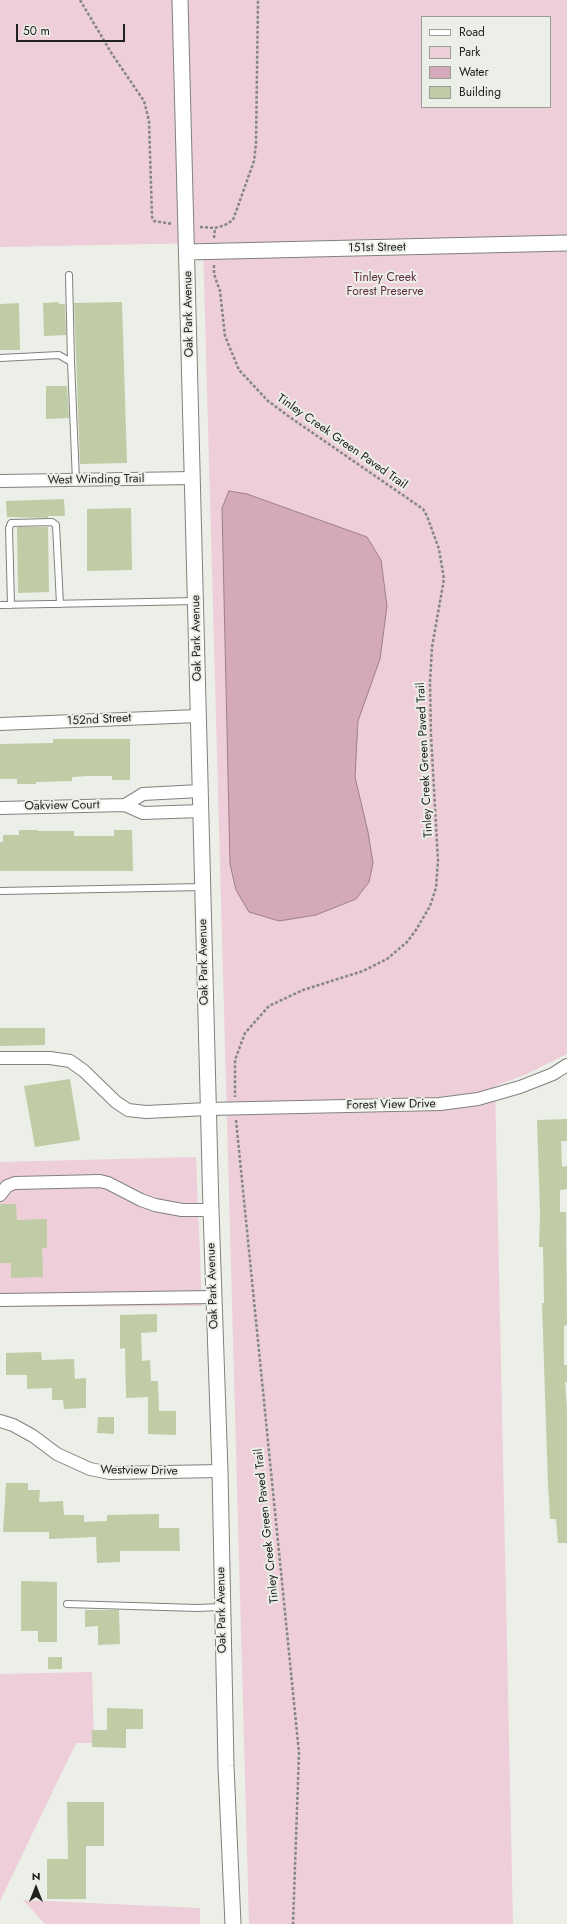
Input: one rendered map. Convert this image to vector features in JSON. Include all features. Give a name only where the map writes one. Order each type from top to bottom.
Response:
[{"type":"street","name":"Oak Park Avenue","points":[[180,0],[213,1297],[220,1471],[221,1607],[233,1924]]},
{"type":"street","name":"151st Street","points":[[187,252],[567,243]]},
{"type":"street","name":"West Winding Trail","points":[[0,481],[193,478]]},
{"type":"street","name":"152nd Street","points":[[0,724],[198,716]]},
{"type":"street","points":[[125,805],[142,794],[200,791]]},
{"type":"street","name":"Oakview Court","points":[[0,808],[125,805],[142,813],[201,811]]},
{"type":"street","name":"Forest View Drive","points":[[0,1058],[50,1058],[70,1061],[84,1071],[116,1102],[128,1110],[146,1112],[208,1109],[440,1104],[478,1099],[520,1087],[553,1074],[567,1065]]},
{"type":"street","points":[[0,1195],[7,1186],[15,1183],[100,1181],[108,1183],[141,1200],[155,1205],[182,1210],[211,1210]]},
{"type":"street","points":[[0,1300],[213,1297]]},
{"type":"street","name":"Westview Drive","points":[[0,1421],[13,1425],[33,1436],[57,1454],[90,1469],[110,1473],[220,1471]]},
{"type":"lane","points":[[69,276],[76,481]]},
{"type":"lane","points":[[0,358],[58,355],[71,362]]},
{"type":"lane","points":[[11,605],[9,528],[11,523],[38,522],[52,522],[56,525],[60,604]]},
{"type":"lane","points":[[0,605],[196,601]]},
{"type":"lane","points":[[0,890],[203,887]]},
{"type":"lane","points":[[67,1604],[197,1608],[221,1607]]},
{"type":"path","points":[[80,0],[112,54],[144,101],[149,121],[152,217],[154,221],[169,223]]},
{"type":"path","points":[[215,228],[225,226],[233,220],[254,161],[256,144],[258,0]]},
{"type":"path","name":"Tinley Creek Green Paved Trail","points":[[214,274],[220,291],[225,336],[239,370],[268,401],[423,509],[439,549],[444,579],[432,647],[430,682],[431,735],[438,861],[436,888],[430,906],[407,942],[386,959],[362,971],[303,990],[268,1006],[245,1033],[235,1060],[235,1093]]},
{"type":"path","name":"Tinley Creek Green Paved Trail","points":[[237,1126],[299,1753],[293,1924]]},
{"type":"green space","name":"Tinley Creek Forest Preserve","points":[[0,0],[567,0],[567,1054],[527,1074],[495,1086],[513,1924],[249,1924],[203,243],[0,247]]},
{"type":"green space","points":[[196,1157],[202,1306],[0,1307],[0,1162]]},
{"type":"green space","points":[[92,1672],[94,1743],[76,1743],[0,1901],[0,1674]]},
{"type":"green space","points":[[23,1900],[200,1908],[200,1924],[45,1924]]},
{"type":"water","points":[[229,491],[247,494],[367,537],[381,560],[387,606],[380,659],[358,721],[355,777],[368,832],[373,863],[369,882],[356,899],[316,915],[279,921],[249,912],[236,890],[230,864],[222,508]]},
{"type":"building","points":[[59,302],[59,304],[65,304],[66,335],[44,336],[43,303]]},
{"type":"building","points":[[122,302],[127,463],[80,464],[74,303]]},
{"type":"building","points":[[19,303],[20,350],[0,350],[0,304]]},
{"type":"building","points":[[46,386],[67,386],[69,418],[46,419]]},
{"type":"building","points":[[64,499],[65,516],[48,516],[48,518],[7,517],[6,501]]},
{"type":"building","points":[[131,508],[132,570],[87,571],[87,509]]},
{"type":"building","points":[[17,527],[48,527],[49,592],[18,593]]},
{"type":"building","points":[[53,739],[130,739],[130,780],[112,780],[112,776],[88,776],[72,777],[72,781],[17,784],[17,779],[0,779],[0,744],[53,743]]},
{"type":"building","points":[[19,830],[74,831],[74,836],[114,836],[114,830],[132,830],[133,871],[0,871],[0,842],[3,842],[3,835],[19,835]]},
{"type":"building","points":[[0,1028],[45,1028],[45,1045],[0,1046]]},
{"type":"building","points":[[70,1079],[80,1140],[35,1147],[24,1086]]},
{"type":"building","points":[[567,1119],[567,1141],[561,1141],[562,1167],[567,1166],[567,1189],[560,1190],[560,1212],[566,1212],[567,1325],[564,1326],[564,1365],[567,1365],[567,1382],[565,1382],[567,1410],[567,1543],[558,1543],[556,1519],[550,1519],[548,1485],[542,1303],[544,1303],[543,1247],[539,1247],[540,1213],[537,1120]]},
{"type":"building","points":[[0,1204],[16,1204],[17,1220],[47,1219],[47,1248],[42,1248],[43,1277],[11,1278],[11,1263],[0,1263]]},
{"type":"building","points":[[157,1314],[157,1332],[141,1333],[142,1361],[150,1360],[151,1381],[158,1381],[159,1411],[176,1411],[176,1435],[148,1434],[148,1397],[126,1398],[125,1348],[120,1349],[120,1315]]},
{"type":"building","points":[[41,1352],[42,1360],[74,1359],[75,1379],[86,1378],[86,1408],[64,1409],[63,1400],[52,1400],[52,1388],[27,1389],[27,1375],[6,1375],[6,1353]]},
{"type":"building","points":[[98,1417],[114,1417],[114,1434],[97,1433]]},
{"type":"building","points":[[6,1483],[28,1483],[28,1490],[40,1490],[39,1502],[63,1501],[64,1515],[84,1515],[84,1522],[107,1521],[107,1515],[159,1514],[159,1528],[179,1528],[180,1551],[120,1551],[120,1562],[97,1563],[96,1537],[49,1539],[49,1532],[3,1532]]},
{"type":"building","points":[[21,1581],[57,1582],[57,1642],[38,1642],[38,1631],[21,1631]]},
{"type":"building","points":[[85,1610],[119,1610],[120,1644],[98,1645],[98,1626],[85,1627]]},
{"type":"building","points":[[48,1657],[62,1657],[62,1669],[48,1669]]},
{"type":"building","points":[[107,1708],[143,1709],[143,1729],[126,1729],[126,1748],[92,1747],[92,1730],[107,1730]]},
{"type":"building","points":[[67,1802],[104,1802],[104,1846],[86,1846],[86,1899],[47,1899],[47,1859],[68,1859]]}]
